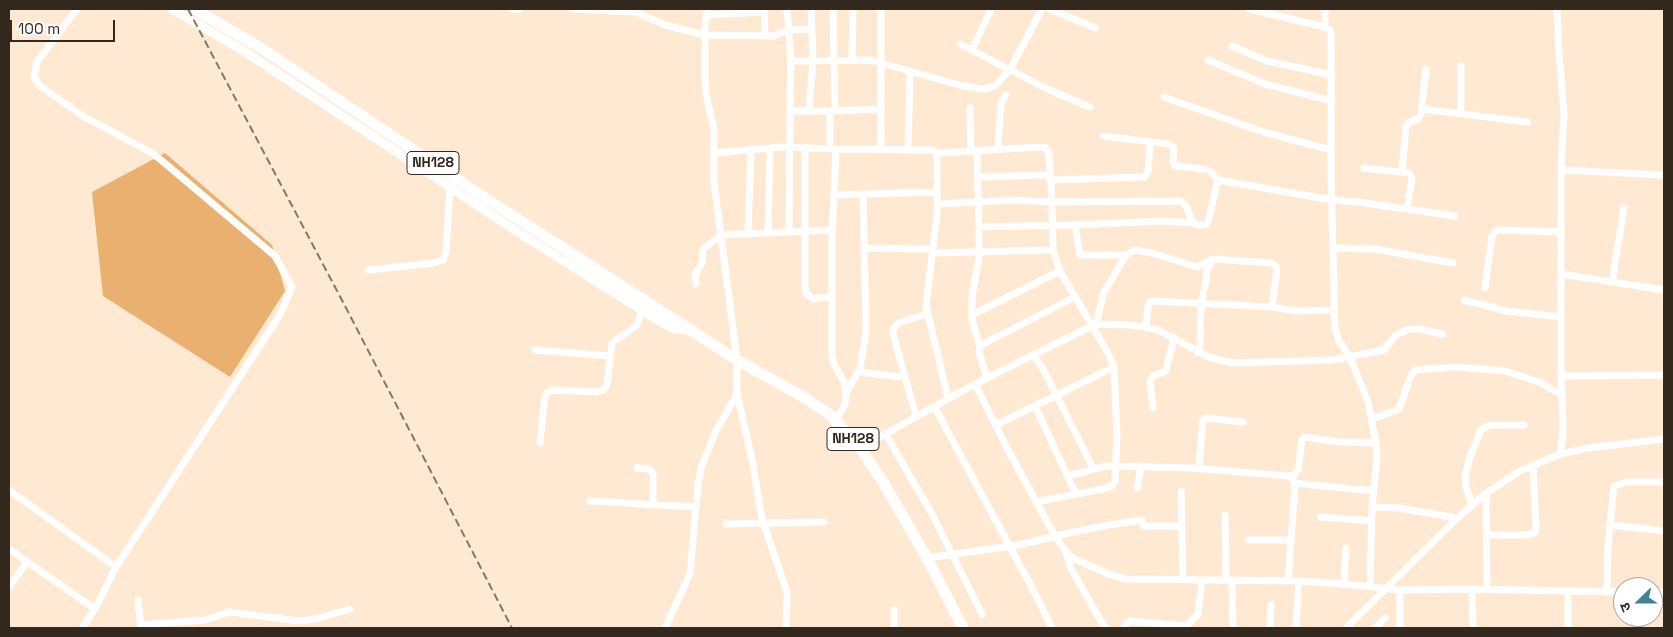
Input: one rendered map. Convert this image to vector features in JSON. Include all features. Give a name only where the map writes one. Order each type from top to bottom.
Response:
[{"type":"highway","name":"NH128","points":[[195,9],[261,48],[479,194],[736,360],[805,398],[829,414],[860,448],[883,482],[927,558],[963,628]]},
{"type":"street","points":[[76,9],[37,62],[34,77],[40,86],[83,116],[162,160],[275,256],[292,287],[280,315],[116,567],[95,609],[82,628]]},
{"type":"street","points":[[172,9],[244,51],[450,188],[642,310],[674,329],[690,330]]},
{"type":"street","points":[[195,9],[202,27]]},
{"type":"street","points":[[512,9],[519,9]]},
{"type":"street","points":[[572,9],[628,10],[642,14],[665,25],[704,36],[773,36],[788,30],[812,29]]},
{"type":"street","points":[[787,9],[791,61],[789,232]]},
{"type":"street","points":[[809,111],[812,60],[811,9]]},
{"type":"street","points":[[833,9],[832,111],[834,195],[832,230],[832,357],[844,382],[846,393],[845,404],[836,420]]},
{"type":"street","points":[[852,60],[853,9]]},
{"type":"street","points":[[881,9],[881,150]]},
{"type":"street","points":[[972,50],[991,9]]},
{"type":"street","points":[[791,61],[870,60],[963,86],[981,89],[995,86],[1009,70],[1042,9]]},
{"type":"street","points":[[1050,9],[1095,28]]},
{"type":"street","points":[[1249,9],[1325,27],[1330,30],[1332,38],[1332,200],[1336,333],[1350,357],[1368,402],[1376,443],[1377,458],[1371,521],[1370,587]]},
{"type":"street","points":[[1324,9],[1325,27]]},
{"type":"street","points":[[1557,9],[1564,114],[1561,170],[1560,274],[1560,376],[1563,434],[1560,454]]},
{"type":"street","points":[[764,36],[764,10],[706,12],[704,36],[705,82],[714,129],[714,182],[736,360],[737,394],[760,511],[787,592],[786,628]]},
{"type":"street","points":[[960,44],[1047,89],[1090,107]]},
{"type":"street","points":[[1232,46],[1267,61],[1332,75]]},
{"type":"street","points":[[1208,60],[1265,84],[1332,101]]},
{"type":"street","points":[[1461,66],[1461,114]]},
{"type":"street","points":[[1402,172],[1406,126],[1408,123],[1419,118],[1422,109],[1426,69]]},
{"type":"street","points":[[908,150],[910,72]]},
{"type":"street","points":[[998,149],[1001,104],[1006,95]]},
{"type":"street","points":[[1164,97],[1263,132],[1332,150]]},
{"type":"street","points":[[970,108],[978,177],[979,226],[979,252],[972,296],[972,320],[980,347],[979,351],[986,379]]},
{"type":"street","points":[[790,111],[881,109]]},
{"type":"street","points":[[1422,109],[1527,122]]},
{"type":"street","points":[[1102,136],[1169,144],[1174,148],[1173,162],[1175,166],[1210,171],[1218,180],[1332,200],[1455,216]]},
{"type":"street","points":[[978,177],[1145,177],[1148,171],[1150,143]]},
{"type":"street","points":[[714,153],[789,147],[933,150],[937,153],[1046,148],[1049,154],[1053,250],[1060,271],[1093,325],[1114,366],[1117,435],[1116,479],[1112,486],[1036,502]]},
{"type":"street","points":[[768,233],[770,148]]},
{"type":"street","points":[[805,148],[806,293],[813,298],[833,296]]},
{"type":"street","points":[[748,234],[751,150]]},
{"type":"street","points":[[937,153],[937,204],[926,297],[927,314],[948,398]]},
{"type":"street","points":[[1364,168],[1409,173],[1412,178],[1407,209]]},
{"type":"street","points":[[1561,170],[1664,175]]},
{"type":"street","points":[[979,226],[1052,226],[1160,222],[1206,225],[1218,180]]},
{"type":"street","points":[[368,270],[434,264],[443,260],[446,252],[450,188]]},
{"type":"street","points":[[834,195],[937,192]]},
{"type":"street","points":[[846,393],[862,361],[866,325],[863,194]]},
{"type":"street","points":[[937,204],[1013,200],[1052,202],[1181,201],[1187,206],[1194,223]]},
{"type":"street","points":[[1612,282],[1624,208]]},
{"type":"street","points":[[1075,225],[1080,254],[1126,255]]},
{"type":"street","points":[[696,284],[695,274],[702,263],[703,248],[721,234],[832,230]]},
{"type":"street","points":[[1485,288],[1492,236],[1495,232],[1499,230],[1561,232]]},
{"type":"street","points":[[865,248],[979,252],[1053,250]]},
{"type":"street","points":[[1334,248],[1375,249],[1453,263]]},
{"type":"street","points":[[1093,325],[1104,292],[1126,255],[1131,251],[1137,250],[1206,272]]},
{"type":"street","points":[[1197,268],[1213,259],[1274,264],[1277,270],[1272,307]]},
{"type":"street","points":[[1198,353],[1201,304],[1207,276],[1206,272],[1213,259]]},
{"type":"street","points":[[972,316],[1060,271]]},
{"type":"street","points":[[1560,274],[1664,290]]},
{"type":"street","points":[[980,347],[1075,297]]},
{"type":"street","points":[[1464,300],[1506,311],[1561,317]]},
{"type":"street","points":[[1146,327],[1150,302],[1159,301],[1272,307],[1296,311],[1335,310]]},
{"type":"street","points":[[540,443],[545,394],[552,390],[597,392],[605,389],[613,341],[637,324],[642,310]]},
{"type":"street","points":[[916,416],[894,341],[894,328],[898,323],[927,314]]},
{"type":"street","points":[[860,448],[948,398],[1093,325],[1129,324],[1163,331],[1198,353],[1222,362],[1232,363],[1323,361],[1384,350],[1396,335],[1409,329],[1442,334]]},
{"type":"street","points":[[1153,408],[1151,378],[1166,371],[1174,337]]},
{"type":"street","points":[[535,350],[610,356]]},
{"type":"street","points":[[1033,355],[1043,369],[1094,468]]},
{"type":"street","points":[[996,425],[1114,366]]},
{"type":"street","points":[[1372,419],[1399,409],[1411,375],[1416,370],[1456,367],[1505,372],[1539,382],[1562,395]]},
{"type":"street","points":[[858,372],[904,377]]},
{"type":"street","points":[[1560,376],[1664,375]]},
{"type":"street","points":[[976,384],[1036,502],[1066,552],[1073,558],[1119,578],[1299,581],[1400,590],[1488,589],[1613,592]]},
{"type":"street","points":[[665,628],[690,574],[698,484],[706,453],[714,433],[737,394]]},
{"type":"street","points":[[934,406],[1052,628]]},
{"type":"street","points":[[1035,406],[1076,494]]},
{"type":"street","points":[[1199,468],[1203,420],[1207,418],[1243,422]]},
{"type":"street","points":[[1472,505],[1466,488],[1465,476],[1480,430],[1490,426],[1524,425]]},
{"type":"street","points":[[886,433],[916,484],[982,614]]},
{"type":"street","points":[[1288,581],[1292,481],[1298,470],[1302,440],[1304,437],[1340,442],[1376,443]]},
{"type":"street","points":[[1346,628],[1472,505],[1520,470],[1560,454],[1588,448],[1664,439]]},
{"type":"street","points":[[1487,535],[1529,536],[1535,532],[1532,465]]},
{"type":"street","points":[[1067,476],[1094,468],[1116,466],[1199,468],[1284,475],[1292,481],[1374,491]]},
{"type":"street","points":[[1138,488],[1139,466]]},
{"type":"street","points":[[637,468],[648,469],[653,473],[653,505]]},
{"type":"street","points":[[1607,592],[1614,486],[1626,482],[1664,482]]},
{"type":"street","points":[[9,490],[116,567]]},
{"type":"street","points":[[1181,491],[1184,578]]},
{"type":"street","points":[[1486,493],[1488,589]]},
{"type":"street","points":[[590,501],[696,507]]},
{"type":"street","points":[[1372,507],[1399,508],[1458,518]]},
{"type":"street","points":[[1225,515],[1233,628]]},
{"type":"street","points":[[1321,517],[1371,521]]},
{"type":"street","points":[[726,524],[824,522]]},
{"type":"street","points":[[927,558],[1010,546],[1108,525],[1143,523],[1182,526]]},
{"type":"street","points":[[1610,524],[1664,531]]},
{"type":"street","points":[[1248,540],[1291,540]]},
{"type":"street","points":[[9,548],[95,609]]},
{"type":"street","points":[[1344,584],[1346,548]]},
{"type":"street","points":[[1066,552],[1071,569],[1105,628]]},
{"type":"street","points":[[9,587],[28,562]]},
{"type":"street","points":[[1124,628],[1126,623],[1129,622],[1186,627],[1198,614],[1202,580]]},
{"type":"street","points":[[1296,628],[1299,581]]},
{"type":"street","points":[[1472,589],[1473,628]]},
{"type":"street","points":[[1400,590],[1400,628]]},
{"type":"street","points":[[1568,590],[1568,628]]},
{"type":"street","points":[[138,600],[141,626],[205,620],[230,612],[298,621],[316,619],[350,610]]},
{"type":"street","points":[[1270,628],[1271,605]]},
{"type":"street","points":[[894,610],[894,628]]},
{"type":"street","points":[[1375,628],[1385,618]]},
{"type":"shaded area","points":[[165,153],[272,245],[285,291],[230,377],[103,296],[92,192]]},
{"type":"railway","points":[[188,9],[512,628]]}]
